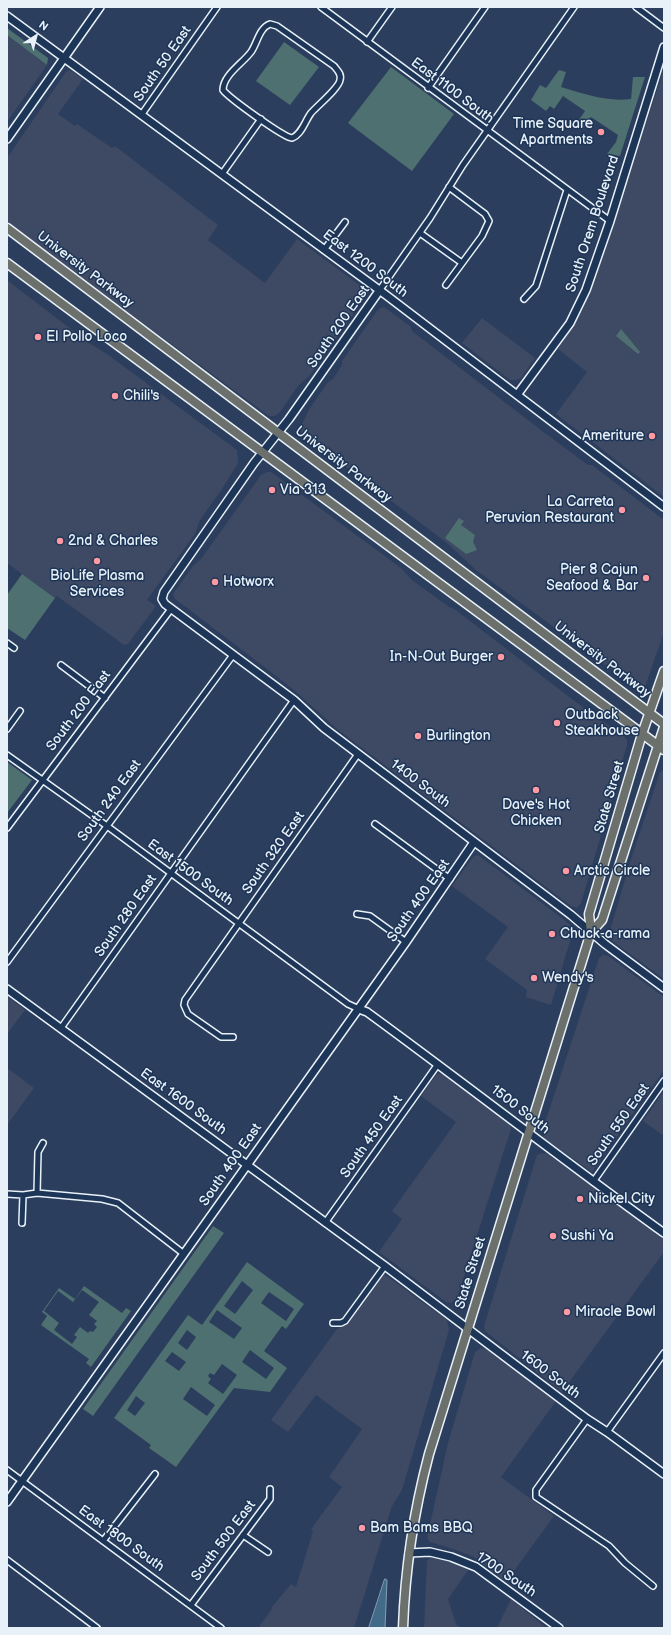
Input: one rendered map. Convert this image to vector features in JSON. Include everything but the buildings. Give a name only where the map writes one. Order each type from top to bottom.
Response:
[{"type":"main road","name":"University Parkway","points":[[7,228],[664,724]]},
{"type":"main road","points":[[7,263],[661,747]]},
{"type":"main road","name":"State Street","points":[[591,932],[588,914],[642,734],[664,671]]},
{"type":"main road","name":"State Street","points":[[402,1628],[414,1518],[428,1458],[591,932],[602,920],[661,747],[664,727]]},
{"type":"street","points":[[7,139],[100,7]]},
{"type":"street","name":"South 50 East","points":[[142,114],[217,7]]},
{"type":"street","name":"East 1100 South","points":[[321,7],[428,88],[610,221]]},
{"type":"street","points":[[367,42],[392,7]]},
{"type":"street","points":[[428,88],[485,7]]},
{"type":"street","name":"South 200 East","points":[[162,599],[164,592],[263,452],[328,365],[420,233],[487,131],[574,7]]},
{"type":"street","points":[[636,7],[664,28]]},
{"type":"street","name":"East 1200 South","points":[[7,16],[142,114],[379,291],[664,507]]},
{"type":"street","points":[[272,24],[334,66],[339,71],[341,79],[338,85],[312,112],[295,137],[292,138],[286,136],[261,119],[225,93],[223,87],[232,73],[254,48],[265,27],[272,24]]},
{"type":"street","name":"South Orem Boulevard","points":[[517,395],[570,323],[586,290],[610,221],[664,47]]},
{"type":"street","points":[[222,174],[261,119]]},
{"type":"street","points":[[446,285],[485,231],[489,221],[485,214],[449,187]]},
{"type":"street","points":[[524,299],[536,286],[567,190]]},
{"type":"street","points":[[324,250],[345,222]]},
{"type":"street","points":[[420,233],[462,263]]},
{"type":"street","name":"1400 South","points":[[162,599],[164,604],[294,700],[324,728],[664,988]]},
{"type":"street","name":"South 200 East","points":[[7,828],[171,609]]},
{"type":"street","points":[[7,643],[14,648]]},
{"type":"street","name":"South 240 East","points":[[7,962],[233,655]]},
{"type":"street","points":[[61,665],[105,698]]},
{"type":"street","name":"South 280 East","points":[[61,1028],[294,700]]},
{"type":"street","points":[[7,729],[20,711]]},
{"type":"street","name":"South 320 East","points":[[233,1037],[220,1037],[188,1014],[184,1006],[186,998],[358,754]]},
{"type":"street","name":"East 1500 South","points":[[7,755],[107,826],[348,1004],[359,1009]]},
{"type":"street","points":[[375,824],[450,879]]},
{"type":"street","name":"South 400 East","points":[[7,1502],[359,1009],[450,879],[474,842]]},
{"type":"street","points":[[357,914],[370,916],[406,942]]},
{"type":"street","name":"East 1600 South","points":[[7,989],[421,1294]]},
{"type":"street","name":"1500 South","points":[[359,1009],[367,1012],[438,1064],[593,1182],[664,1233]]},
{"type":"street","name":"South 450 East","points":[[325,1223],[438,1064]]},
{"type":"street","name":"South 550 East","points":[[593,1182],[664,1081]]},
{"type":"street","points":[[37,1193],[38,1152],[43,1143]]},
{"type":"street","points":[[7,1194],[23,1195],[37,1193],[102,1199],[118,1203],[184,1254]]},
{"type":"street","points":[[22,1223],[23,1195]]},
{"type":"street","points":[[333,1323],[341,1323],[345,1320],[385,1266]]},
{"type":"street","name":"1600 South","points":[[421,1294],[587,1419],[664,1474]]},
{"type":"street","points":[[607,1432],[664,1353]]},
{"type":"street","points":[[587,1419],[536,1490],[536,1496],[609,1546],[625,1563],[653,1586]]},
{"type":"street","name":"East 1800 South","points":[[7,1470],[221,1628]]},
{"type":"street","points":[[103,1541],[155,1474]]},
{"type":"street","name":"South 500 East","points":[[191,1605],[244,1536],[270,1499],[270,1489]]},
{"type":"street","points":[[244,1536],[268,1552]]},
{"type":"street","name":"1700 South","points":[[409,1553],[430,1552],[451,1557],[476,1567],[559,1628]]},
{"type":"street","points":[[7,1560],[97,1628]]},
{"type":"shaded area","points":[[7,35],[47,65],[7,122]]},
{"type":"shaded area","points":[[664,68],[664,497],[556,414],[587,372],[558,349],[573,326],[613,226]]},
{"type":"shaded area","points":[[70,70],[83,79],[58,114],[75,126],[77,124],[112,148],[115,146],[218,225],[208,240],[265,283],[297,239],[369,292],[310,375],[298,386],[280,412],[275,416],[269,416],[7,223],[7,158],[66,72]]},
{"type":"shaded area","points":[[7,280],[89,343],[107,354],[237,450],[238,463],[200,520],[195,534],[147,600],[156,606],[128,644],[124,645],[57,596],[55,598],[7,563]]},
{"type":"shaded area","points":[[384,307],[411,327],[412,331],[541,430],[588,465],[592,465],[664,520],[664,632],[645,687],[637,688],[476,570],[447,543],[301,433],[300,428],[310,408],[328,382],[333,379],[342,365],[342,361],[377,311]]},
{"type":"shaded area","points":[[482,318],[535,358],[521,378],[510,380],[462,343]]},
{"type":"shaded area","points":[[271,472],[401,568],[412,580],[449,607],[453,608],[589,712],[624,736],[627,740],[627,745],[581,903],[577,908],[571,906],[337,729],[294,690],[174,598],[173,594],[193,566],[201,559],[261,475]]},
{"type":"shaded area","points":[[664,769],[664,979],[608,937],[632,856],[660,772]]},
{"type":"shaded area","points":[[478,855],[572,927],[573,931],[551,1005],[526,997],[527,990],[485,959],[508,927],[452,886],[474,856]]},
{"type":"shaded area","points":[[603,955],[608,956],[664,997],[664,1070],[592,1172],[544,1138],[542,1132],[599,958]]},
{"type":"shaded area","points":[[8,997],[25,1010],[7,1034],[7,998]]},
{"type":"shaded area","points":[[7,1068],[34,1088],[7,1125]]},
{"type":"shaded area","points":[[437,1074],[443,1074],[510,1124],[511,1129],[457,1298],[451,1303],[446,1302],[379,1252],[402,1219],[392,1211],[456,1122],[421,1096]]},
{"type":"shaded area","points":[[664,1091],[664,1136],[643,1121]]},
{"type":"shaded area","points":[[541,1153],[547,1154],[664,1237],[664,1252],[562,1392],[485,1331],[484,1326],[537,1155]]},
{"type":"shaded area","points":[[384,1274],[447,1320],[449,1330],[402,1490],[392,1506],[354,1628],[258,1628],[272,1609],[271,1608],[291,1584],[296,1587],[313,1531],[311,1529],[342,1487],[329,1477],[362,1429],[316,1395],[288,1432],[271,1420],[337,1329],[347,1325]]},
{"type":"shaded area","points":[[481,1348],[488,1349],[556,1401],[501,1477],[554,1516],[506,1582],[474,1557],[430,1542],[427,1538],[448,1443],[475,1352]]},
{"type":"shaded area","points":[[432,1557],[469,1569],[448,1599],[456,1624],[461,1628],[424,1628],[427,1560]]},
{"type":"shaded area","points":[[385,1579],[387,1580],[385,1628],[369,1628]]},
{"type":"shaded area","points":[[511,1599],[544,1626],[543,1628],[497,1628]]},
{"type":"green space","points":[[7,28],[48,58],[47,65],[7,35]]},
{"type":"green space","points":[[284,42],[319,67],[290,105],[256,81]]},
{"type":"green space","points":[[391,67],[454,114],[412,171],[348,123]]},
{"type":"green space","name":"Time Square Apartments","points":[[559,70],[566,72],[561,87],[596,97],[622,100],[631,99],[633,77],[645,77],[620,156],[607,154],[616,142],[618,135],[591,117],[583,129],[576,124],[585,111],[563,96],[554,109],[550,106],[546,111],[531,100],[540,85],[546,88]]},
{"type":"green space","points":[[621,329],[640,352],[638,354],[616,336]]},
{"type":"green space","points":[[459,518],[464,521],[461,525],[475,535],[473,542],[477,550],[466,554],[445,538]]},
{"type":"green space","points":[[22,574],[55,598],[25,640],[7,628],[7,595]]},
{"type":"green space","points":[[7,762],[32,780],[7,813]]},
{"type":"green space","points":[[213,1226],[224,1233],[93,1416],[83,1409]]},
{"type":"green space","points":[[247,1262],[304,1304],[286,1329],[282,1326],[264,1351],[287,1368],[270,1392],[234,1388],[176,1467],[149,1448],[151,1445],[114,1418],[188,1315],[202,1325]],"holes":[[[242,1281],[253,1290],[235,1314],[224,1306]],[[269,1292],[294,1309],[286,1321],[261,1303]],[[217,1310],[242,1328],[234,1339],[209,1322]],[[187,1330],[196,1337],[187,1350],[178,1343]],[[250,1350],[274,1368],[266,1379],[242,1362]],[[172,1352],[186,1362],[179,1371],[165,1361]],[[222,1364],[237,1375],[223,1394],[208,1383],[211,1379],[208,1376],[210,1373],[214,1375]],[[191,1387],[215,1405],[207,1416],[183,1399]],[[136,1396],[145,1403],[135,1416],[127,1410]]]},
{"type":"green space","points":[[84,1286],[122,1313],[126,1308],[131,1311],[91,1367],[86,1363],[89,1359],[41,1325],[47,1316],[42,1312],[59,1288],[75,1299]],"holes":[[[82,1290],[99,1302],[89,1315],[97,1321],[94,1324],[97,1327],[93,1332],[90,1331],[88,1333],[80,1327],[74,1335],[77,1337],[72,1344],[54,1330],[59,1323],[44,1311],[58,1291],[73,1302]]]},
{"type":"place","name":"Time Square Apartments","points":[[601,132]]},
{"type":"place","name":"El Pollo Loco","points":[[38,337]]},
{"type":"place","name":"Chili's","points":[[115,396]]},
{"type":"place","name":"Ameriture","points":[[652,436]]},
{"type":"place","name":"Via 313","points":[[272,490]]},
{"type":"place","name":"La Carreta Peruvian Restaurant","points":[[622,510]]},
{"type":"place","name":"2nd & Charles","points":[[60,541]]},
{"type":"place","name":"BioLife Plasma Services","points":[[97,561]]},
{"type":"place","name":"Pier 8 Cajun Seafood & Bar","points":[[646,578]]},
{"type":"place","name":"Hotworx","points":[[215,582]]},
{"type":"place","name":"In-N-Out Burger","points":[[501,657]]},
{"type":"place","name":"Outback Steakhouse","points":[[557,723]]},
{"type":"place","name":"Burlington","points":[[418,736]]},
{"type":"place","name":"Dave's Hot Chicken","points":[[536,790]]},
{"type":"place","name":"Arctic Circle","points":[[566,871]]},
{"type":"place","name":"Chuck-a-rama","points":[[552,934]]},
{"type":"place","name":"Wendy's","points":[[534,978]]},
{"type":"place","name":"Nickel City","points":[[580,1199]]},
{"type":"place","name":"Sushi Ya","points":[[553,1236]]},
{"type":"place","name":"Miracle Bowl","points":[[567,1312]]},
{"type":"place","name":"Bam Bams BBQ","points":[[362,1528]]}]
